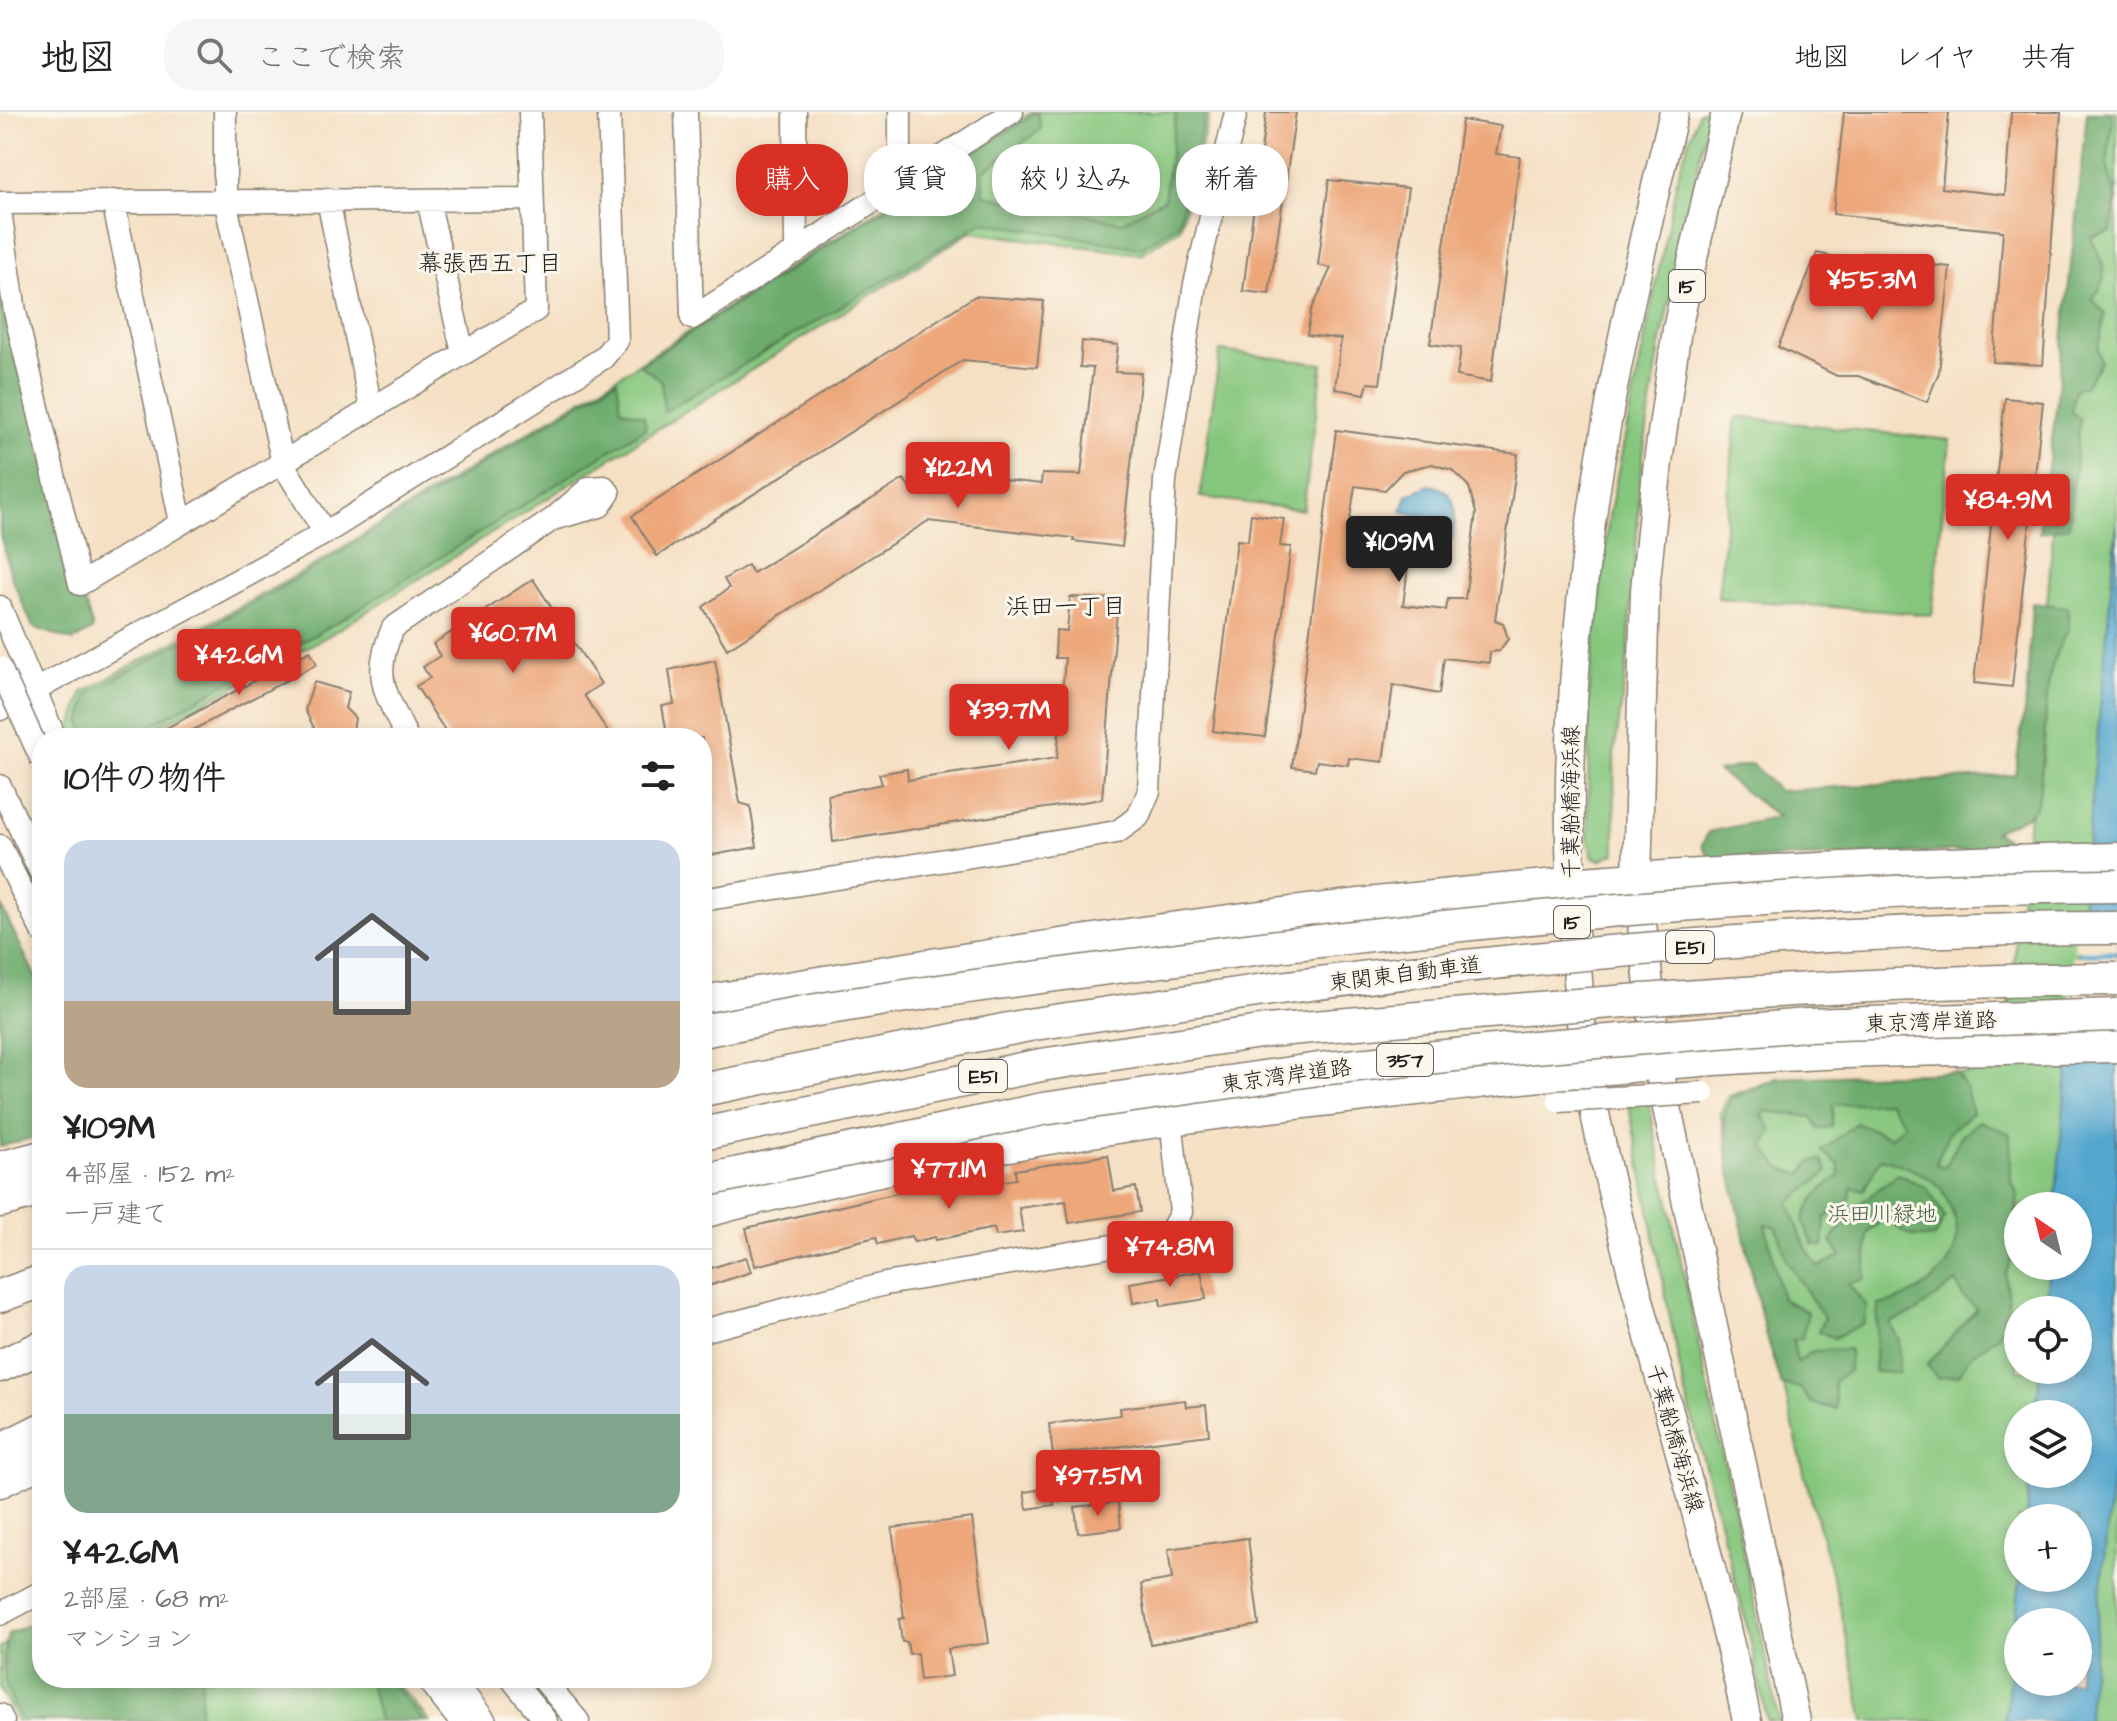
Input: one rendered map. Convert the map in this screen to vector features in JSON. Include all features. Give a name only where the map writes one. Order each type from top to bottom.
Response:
[{"type":"highway","points":[[712,1000],[1099,938],[1569,885],[1889,865],[2117,859]]},
{"type":"highway","points":[[712,1029],[950,990],[1455,925],[1887,893],[2117,886]]},
{"type":"highway","name":"東関東自動車道","points":[[712,1088],[1034,1024],[1435,967],[1793,939],[2008,928],[2117,928]]},
{"type":"highway","name":"東関東自動車道","points":[[712,1132],[1041,1065],[1267,1031],[1784,989],[1961,980],[2117,979]]},
{"type":"highway","name":"東京湾岸道路","points":[[712,1179],[1028,1112],[1319,1069],[1777,1027],[2117,1015]]},
{"type":"highway","name":"357","points":[[712,1210],[846,1176],[1171,1118],[1587,1070],[1887,1050],[2117,1046]]},
{"type":"highway","points":[[0,1168],[32,1160]]},
{"type":"highway","points":[[0,1201],[32,1193]]},
{"type":"highway","points":[[0,1272],[32,1264]]},
{"type":"highway","points":[[0,1296],[32,1285]]},
{"type":"highway","points":[[0,1343],[32,1332]]},
{"type":"highway","points":[[0,1366],[32,1352]]},
{"type":"highway","points":[[0,1450],[32,1434]]},
{"type":"highway","points":[[0,1481],[32,1466]]},
{"type":"main road","name":"千葉船橋海浜線","points":[[1674,112],[1626,322],[1581,580],[1569,735],[1569,885],[1587,1070],[1647,1337],[1721,1599],[1747,1721]]},
{"type":"main road","name":"15","points":[[1726,112],[1677,329],[1658,462],[1645,590],[1637,879],[1658,1065],[1796,1721]]},
{"type":"street","points":[[225,112],[225,200],[283,464],[325,533]]},
{"type":"street","points":[[0,211],[15,312],[80,584],[536,310],[530,112]]},
{"type":"street","points":[[0,709],[325,533],[603,358],[617,341],[609,112]]},
{"type":"street","points":[[686,112],[692,318],[864,208]]},
{"type":"street","points":[[795,112],[796,252]]},
{"type":"street","points":[[900,112],[900,144]]},
{"type":"street","points":[[961,144],[1010,112]]},
{"type":"street","points":[[712,898],[1117,832],[1138,817],[1149,791],[1165,480],[1195,284],[1236,112]]},
{"type":"street","points":[[0,203],[532,199]]},
{"type":"street","points":[[328,200],[371,408]]},
{"type":"street","points":[[428,200],[463,353]]},
{"type":"street","points":[[113,201],[181,522]]},
{"type":"street","points":[[402,728],[383,686],[381,656],[393,628],[553,519]]},
{"type":"street","points":[[0,607],[33,693],[50,728]]},
{"type":"street","points":[[0,668],[32,738]]},
{"type":"street","points":[[0,786],[32,854]]},
{"type":"street","points":[[0,846],[32,911]]},
{"type":"street","points":[[1559,1101],[1703,1093]]},
{"type":"street","points":[[712,1328],[885,1284],[1160,1238],[1171,1231],[1181,1212],[1171,1118]]},
{"type":"street","points":[[0,1614],[32,1597]]},
{"type":"street","points":[[434,1688],[460,1721]]},
{"type":"street","points":[[460,1688],[485,1721]]},
{"type":"street","points":[[519,1688],[546,1721]]},
{"type":"street","points":[[550,1688],[578,1721]]},
{"type":"street","points":[[0,1715],[3,1721]]},
{"type":"green space","points":[[1032,112],[1210,112],[1202,144],[1176,144],[1176,216],[1183,216],[1180,228],[1141,254],[971,232],[328,636],[157,728],[73,728],[83,692],[301,573],[869,216],[976,216],[976,148]]},
{"type":"green space","points":[[1038,112],[1041,129],[1021,144],[992,144],[992,165],[984,171],[984,195],[992,197],[992,216],[1091,216],[1122,222],[1133,216],[1160,216],[1176,112],[1206,112],[1198,144],[1176,144],[1178,224],[1140,248],[983,222],[664,412],[661,380],[640,365],[874,216],[976,216],[976,151]]},
{"type":"green space","points":[[1699,112],[1709,112],[1660,346],[1643,455],[1627,665],[1614,755],[1615,853],[1601,860],[1593,857],[1588,841],[1589,687],[1609,516],[1679,170]]},
{"type":"green space","points":[[2087,112],[2109,112],[2113,119],[2107,164],[2116,198],[2111,232],[2091,237],[2104,269],[2103,284],[2092,298],[2105,314],[2098,348],[2101,362],[2085,386],[2075,389],[2071,412],[2080,419],[2069,526],[2039,533],[2055,417]]},
{"type":"green space","name":"浜田川緑地","points":[[2089,112],[2117,112],[2117,1721],[1864,1721],[1838,1597],[1805,1477],[1720,1113],[1728,1096],[1769,1082],[2002,1072],[2027,837]]},
{"type":"green space","points":[[0,252],[43,458],[93,629],[73,641],[33,627],[12,579],[0,534]]},
{"type":"green space","points":[[1220,351],[1323,364],[1303,510],[1200,497]]},
{"type":"green space","points":[[617,380],[621,409],[644,416],[646,428],[338,622],[146,728],[83,728],[81,723],[88,694],[303,575]]},
{"type":"green space","points":[[1736,417],[1950,440],[1932,615],[1718,598]]},
{"type":"green space","points":[[2032,603],[2067,607],[2069,629],[2053,662],[2049,680],[2037,803],[2033,811],[2023,818],[1994,831],[2022,849],[1711,860],[1702,845],[1708,832],[1778,817],[1718,771],[1752,764],[1779,791],[2015,775],[2027,691]]},
{"type":"green space","points":[[0,904],[32,970],[32,1138],[0,1147]]},
{"type":"green space","points":[[1955,1072],[1966,1088],[1972,1113],[1949,1132],[1936,1164],[1945,1167],[1961,1136],[1979,1121],[2010,1134],[2011,1181],[2017,1192],[2004,1192],[2004,1280],[2007,1296],[2004,1296],[2004,1317],[1998,1336],[1970,1356],[1959,1375],[1937,1378],[1927,1365],[1977,1309],[1963,1297],[1956,1282],[1916,1312],[1890,1323],[1899,1340],[1899,1372],[1874,1372],[1878,1305],[1912,1294],[1941,1272],[1951,1259],[1956,1243],[1956,1226],[1938,1185],[1918,1172],[1881,1158],[1863,1191],[1852,1187],[1849,1201],[1825,1218],[1823,1246],[1813,1244],[1803,1221],[1817,1195],[1839,1176],[1839,1165],[1822,1151],[1856,1123],[1891,1137],[1904,1124],[1888,1102],[1833,1105],[1832,1127],[1818,1129],[1812,1117],[1767,1111],[1762,1116],[1772,1130],[1764,1147],[1781,1169],[1802,1174],[1810,1162],[1822,1160],[1828,1172],[1789,1203],[1805,1246],[1818,1267],[1841,1256],[1831,1242],[1852,1210],[1898,1174],[1927,1188],[1945,1217],[1935,1237],[1907,1234],[1886,1215],[1868,1234],[1865,1279],[1848,1284],[1867,1306],[1864,1323],[1834,1338],[1818,1331],[1824,1318],[1787,1261],[1777,1227],[1765,1224],[1782,1299],[1808,1312],[1802,1338],[1793,1340],[1797,1362],[1813,1351],[1849,1349],[1849,1371],[1834,1382],[1836,1409],[1811,1403],[1800,1388],[1781,1385],[1765,1333],[1728,1163],[1724,1115],[1731,1098],[1777,1078]]},
{"type":"green space","points":[[1648,1099],[1779,1721],[1767,1721],[1749,1634],[1682,1379],[1628,1102]]},
{"type":"green space","points":[[32,1623],[32,1688],[201,1688],[199,1721],[22,1721],[5,1679],[8,1634]]},
{"type":"green space","points":[[32,1629],[32,1688],[401,1688],[429,1721],[17,1721],[0,1689],[0,1647]]},
{"type":"green space","points":[[371,1688],[397,1688],[423,1721],[379,1721]]},
{"type":"water","points":[[1429,485],[1447,492],[1454,505],[1452,540],[1438,537],[1435,520],[1402,511],[1407,495]]},
{"type":"water","points":[[2117,520],[2117,1434],[2092,1673],[2092,1608],[2017,1608],[2019,1592],[2092,1592],[2092,1504],[2027,1504],[2029,1488],[2092,1488],[2092,1400],[2037,1400],[2039,1384],[2092,1384],[2092,1296],[2046,1296],[2048,1280],[2092,1280],[2092,1192],[2056,1192]]},
{"type":"water","points":[[2008,1696],[2090,1696],[2087,1721],[2005,1721]]},
{"type":"pier","points":[[2078,909],[2117,909],[2117,950],[2074,951]]},
{"type":"pier","points":[[2073,956],[2117,956],[2117,998],[2070,999]]},
{"type":"building","points":[[1266,112],[1296,112],[1288,166],[1288,144],[1262,144]]},
{"type":"building","points":[[1844,112],[1949,112],[1942,188],[2005,195],[2011,112],[2061,112],[2043,365],[1993,362],[2003,231],[1833,214]]},
{"type":"building","points":[[1462,120],[1501,126],[1496,154],[1520,157],[1491,382],[1457,376],[1461,348],[1430,344]]},
{"type":"building","points":[[1329,180],[1408,188],[1380,384],[1368,383],[1365,394],[1335,389],[1341,339],[1307,335],[1311,311],[1331,268],[1318,265]]},
{"type":"building","points":[[1253,216],[1281,216],[1269,294],[1243,291]]},
{"type":"building","points":[[1817,253],[1861,263],[1862,258],[1950,267],[1939,372],[1927,402],[1858,376],[1837,376],[1778,347]]},
{"type":"building","points":[[975,296],[1044,301],[1037,367],[963,360],[657,556],[632,516]]},
{"type":"building","points":[[1082,341],[1118,345],[1115,372],[1141,373],[1122,547],[1073,541],[1074,538],[928,521],[727,649],[703,607],[729,588],[724,579],[748,565],[753,573],[904,479],[910,488],[930,482],[931,472],[1041,484],[1042,474],[1081,475],[1093,368],[1080,367]]},
{"type":"building","points":[[2005,398],[2043,402],[2012,687],[1974,683]]},
{"type":"building","points":[[1336,430],[1518,454],[1495,620],[1503,623],[1508,639],[1499,651],[1490,652],[1489,663],[1444,658],[1439,694],[1393,685],[1383,762],[1349,758],[1348,765],[1317,761],[1315,770],[1292,767]],"holes":[[[1432,464],[1452,470],[1469,487],[1476,513],[1465,599],[1448,599],[1446,610],[1403,605],[1412,537],[1380,533],[1381,523],[1350,519],[1355,486],[1385,490],[1403,471]]]},
{"type":"building","points":[[1251,514],[1284,519],[1280,546],[1291,547],[1265,737],[1213,731],[1237,540],[1248,541]]},
{"type":"building","points":[[533,579],[601,684],[584,695],[605,728],[443,728],[416,686],[430,678],[423,667],[440,656],[433,644]]},
{"type":"building","points":[[1070,597],[1118,599],[1102,799],[833,842],[828,795],[882,784],[879,774],[907,769],[908,780],[1057,758],[1065,658],[1055,658],[1056,630],[1067,631]]},
{"type":"building","points":[[310,651],[317,664],[197,728],[167,728]]},
{"type":"building","points":[[715,660],[740,803],[750,806],[757,847],[712,855],[712,728],[666,728],[662,706],[674,704],[669,670]]},
{"type":"building","points":[[314,682],[349,692],[345,708],[355,718],[354,728],[314,728],[305,710]]},
{"type":"building","points":[[1108,1155],[1114,1191],[1136,1187],[1140,1212],[1069,1223],[1066,1201],[1019,1208],[1023,1232],[996,1236],[994,1228],[936,1240],[935,1237],[914,1242],[911,1236],[878,1244],[876,1237],[755,1266],[746,1228],[937,1184],[938,1188],[957,1183],[971,1187],[1016,1179],[1015,1170]]},
{"type":"building","points":[[746,1257],[751,1272],[712,1285],[712,1268]]},
{"type":"building","points":[[1201,1271],[1206,1299],[1161,1306],[1160,1299],[1133,1303],[1130,1283]]},
{"type":"building","points":[[1185,1400],[1186,1407],[1206,1405],[1209,1435],[1053,1455],[1049,1424],[1121,1415],[1120,1408]]},
{"type":"building","points":[[1051,1488],[1054,1505],[1027,1509],[1024,1492]]},
{"type":"building","points":[[1118,1502],[1121,1528],[1078,1533],[1075,1507]]},
{"type":"building","points":[[972,1518],[989,1643],[948,1649],[952,1676],[920,1680],[917,1653],[909,1654],[907,1642],[902,1642],[899,1619],[904,1618],[892,1528]]},
{"type":"building","points":[[1248,1538],[1259,1625],[1150,1644],[1141,1584],[1172,1579],[1168,1549]]},
{"type":"district","name":"幕張西五丁目","points":[[490,263]]},
{"type":"district","name":"浜田一丁目","points":[[1066,606]]}]
